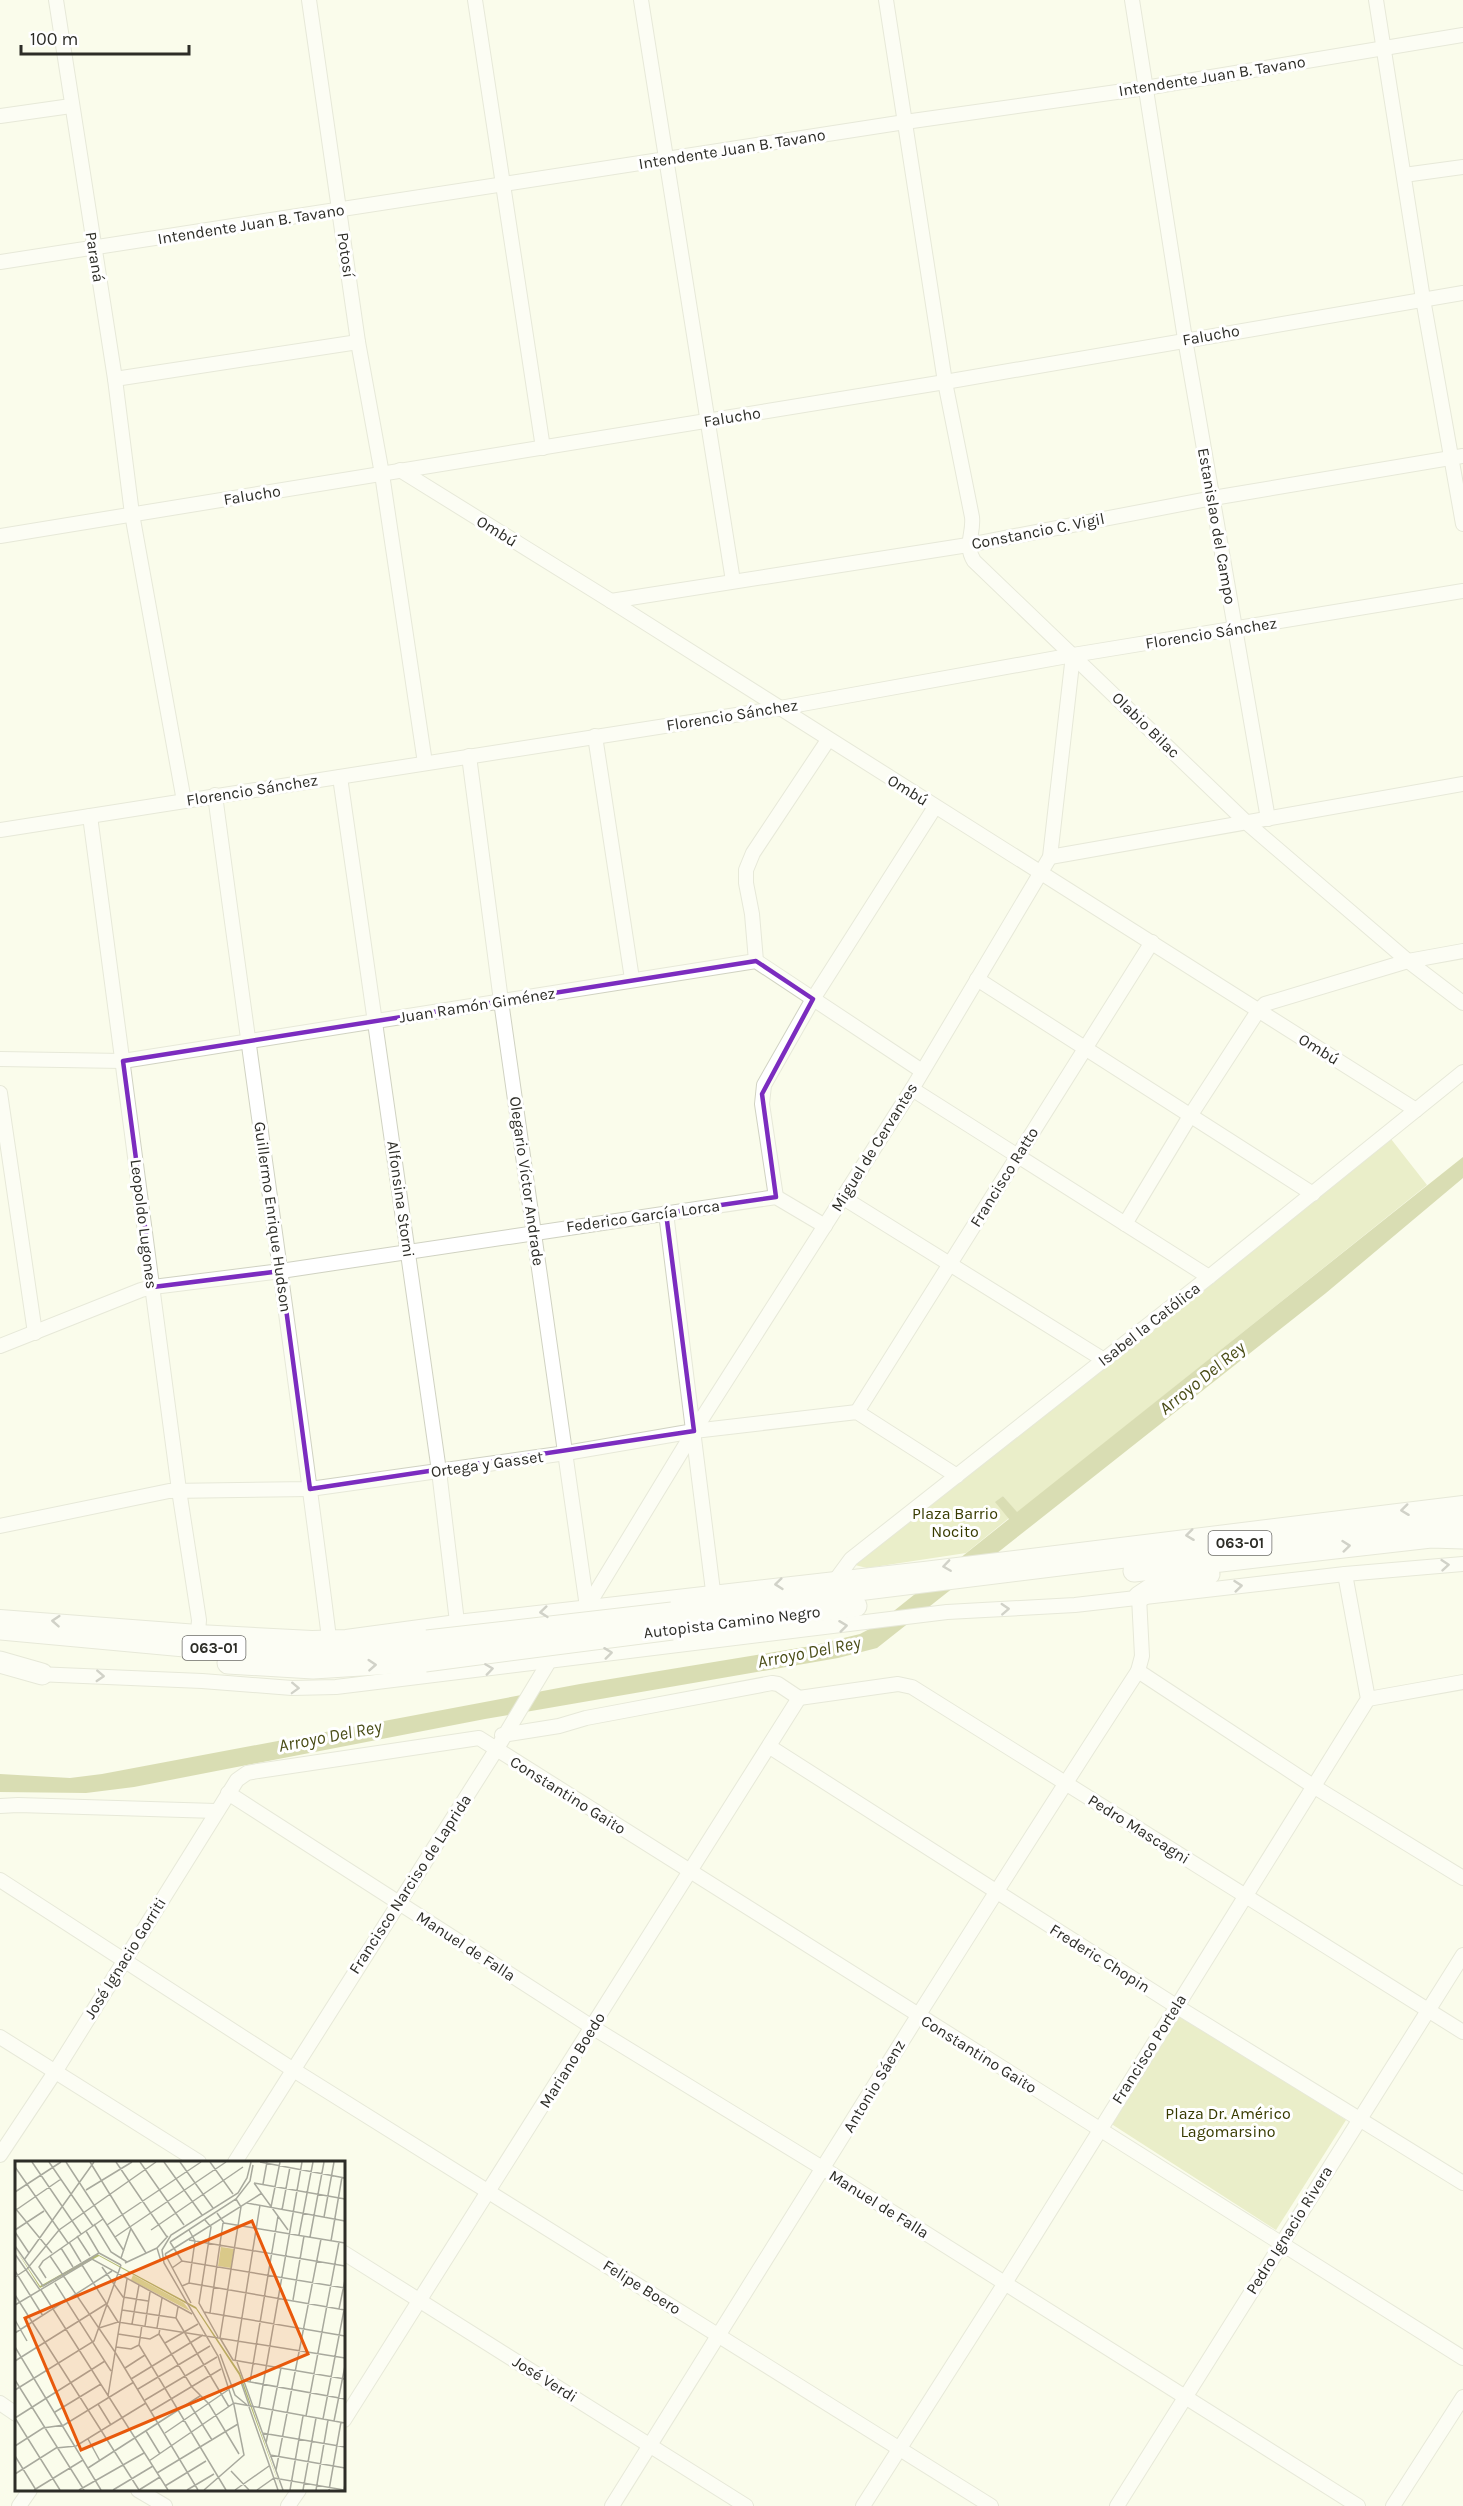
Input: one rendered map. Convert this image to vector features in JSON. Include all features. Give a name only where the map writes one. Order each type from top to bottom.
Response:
[{"type":"highway","name":"Autopista Camino Negro","points":[[0,1642],[286,1668],[356,1667],[426,1651],[892,1594],[1015,1572],[1416,1521],[1463,1520]]},
{"type":"highway","name":"Autopista Camino Negro","points":[[1015,1572],[1313,1550],[1431,1537],[1463,1539]]},
{"type":"highway","points":[[1138,1597],[1154,1587],[1313,1550]]},
{"type":"highway","name":"Autopista Camino Negro","points":[[0,1629],[228,1650],[426,1651]]},
{"type":"highway","points":[[0,1662],[42,1674]]},
{"type":"street","name":"Paraná","points":[[56,0],[115,379],[132,514]]},
{"type":"street","name":"Potosí","points":[[309,0],[358,342],[382,474]]},
{"type":"street","points":[[475,0],[543,448]]},
{"type":"street","points":[[641,0],[733,580]]},
{"type":"street","points":[[886,0],[945,382],[972,517],[973,525],[968,545]]},
{"type":"street","name":"Estanislao del Campo","points":[[1132,0],[1185,339],[1268,819]]},
{"type":"street","points":[[1376,0],[1424,299],[1457,457],[1463,524]]},
{"type":"street","name":"Intendente Juan B. Tavano","points":[[0,262],[905,122],[1145,88],[1463,35]]},
{"type":"street","points":[[0,116],[71,106]]},
{"type":"street","points":[[1404,175],[1463,167]]},
{"type":"street","name":"Falucho","points":[[0,536],[945,382],[1463,293]]},
{"type":"street","points":[[115,379],[358,342]]},
{"type":"street","name":"Constancio C. Vigil","points":[[611,601],[733,580],[968,545],[1213,498],[1457,457]]},
{"type":"street","name":"Ombú","points":[[400,470],[1416,1110]]},
{"type":"street","points":[[382,474],[425,763]]},
{"type":"street","points":[[132,514],[184,801]]},
{"type":"street","name":"Olabio Bilac","points":[[968,545],[974,561],[1246,823],[1463,1004]]},
{"type":"street","name":"Florencio Sánchez","points":[[0,830],[780,708],[1073,655],[1463,591]]},
{"type":"street","name":"Miguel de Cervantes","points":[[587,1607],[694,1431],[912,1089],[1050,857],[1073,655]]},
{"type":"street","points":[[595,736],[632,979]]},
{"type":"street","points":[[828,741],[753,853],[746,870],[746,884],[754,925],[756,961],[922,1071]]},
{"type":"street","name":"Olegario Víctor Andrade","points":[[469,756],[501,1001],[587,1607]]},
{"type":"street","name":"Alfonsina Storni","points":[[340,777],[439,1471],[457,1622]]},
{"type":"street","points":[[1050,857],[1463,784]]},
{"type":"street","name":"Guillermo Enrique Hudson","points":[[215,795],[329,1638]]},
{"type":"street","points":[[825,1226],[776,1197],[762,1094],[772,1069],[813,999],[935,807]]},
{"type":"street","name":"Leopoldo Lugones","points":[[90,816],[179,1490],[200,1620],[198,1632]]},
{"type":"street","name":"Francisco Ratto","points":[[857,1412],[1152,942]]},
{"type":"street","points":[[1125,1224],[1190,1116],[1258,1011],[1271,1002],[1408,960],[1463,951]]},
{"type":"street","name":"Juan Ramón Giménez","points":[[0,1059],[123,1061],[756,961]]},
{"type":"street","points":[[977,979],[1312,1194]]},
{"type":"street","name":"Isabel la Católica","points":[[837,1578],[851,1559],[1209,1277],[1463,1072]]},
{"type":"street","points":[[912,1089],[1016,1157],[1209,1277]]},
{"type":"street","points":[[0,1093],[7,1197],[35,1333]]},
{"type":"street","name":"Federico García Lorca","points":[[0,1346],[153,1287],[281,1271],[776,1197]]},
{"type":"street","points":[[842,1197],[1104,1360]]},
{"type":"street","points":[[666,1213],[713,1592]]},
{"type":"street","points":[[857,1412],[957,1476]]},
{"type":"street","name":"Ortega y Gasset","points":[[0,1526],[179,1490],[310,1490],[566,1453],[694,1431],[857,1412]]},
{"type":"street","points":[[0,1617],[198,1632],[329,1638],[924,1569],[1015,1572],[1463,1503]]},
{"type":"street","points":[[0,1673],[319,1688],[426,1677],[947,1612],[1076,1605],[1345,1574],[1463,1564]]},
{"type":"street","points":[[1345,1574],[1368,1699],[1463,1682]]},
{"type":"street","name":"Antonio Sáenz","points":[[612,2506],[718,2334],[824,2169],[917,2015],[1138,1671],[1142,1656],[1138,1597]]},
{"type":"street","name":"Francisco Narciso de Laprida","points":[[236,2161],[292,2069],[496,1750],[550,1660],[587,1607]]},
{"type":"street","points":[[1138,1671],[1313,1786],[1463,1878]]},
{"type":"street","points":[[479,1738],[772,1683],[778,1684],[799,1698]]},
{"type":"street","name":"Pedro Mascagni","points":[[799,1698],[898,1684],[912,1687],[1463,2032]]},
{"type":"street","name":"Mariano Boedo","points":[[345,2418],[799,1698]]},
{"type":"street","name":"Francisco Portela","points":[[863,2506],[1005,2283],[1368,1699]]},
{"type":"street","name":"Constantino Gaito","points":[[479,1738],[1463,2358]]},
{"type":"street","name":"José Ignacio Gorriti","points":[[0,2155],[55,2072],[237,1780],[247,1773],[258,1771],[479,1738]]},
{"type":"street","name":"Frederic Chopin","points":[[770,1747],[1176,2006],[1463,2183]]},
{"type":"street","name":"Manuel de Falla","points":[[228,1793],[592,2027],[824,2169],[1358,2506]]},
{"type":"street","points":[[0,1806],[216,1811]]},
{"type":"street","name":"Felipe Boero","points":[[0,1880],[488,2193],[718,2334],[991,2506]]},
{"type":"street","name":"Pedro Ignacio Rivera","points":[[1117,2506],[1463,1955]]},
{"type":"street","points":[[0,2037],[196,2161]]},
{"type":"street","name":"José Verdi","points":[[345,2254],[746,2506]]},
{"type":"street","points":[[1394,2506],[1463,2397]]},
{"type":"street","points":[[0,2403],[15,2413]]},
{"type":"street","points":[[19,2506],[29,2491]]},
{"type":"street","points":[[140,2491],[165,2506]]},
{"type":"street","points":[[288,2506],[298,2491]]},
{"type":"highlighted area","points":[[756,961],[813,999],[762,1094],[776,1197],[666,1213],[694,1431],[310,1489],[281,1271],[153,1287],[123,1061]]},
{"type":"green space","name":"Plaza Barrio Nocito","points":[[1391,1139],[1427,1185],[1017,1513],[1003,1496],[996,1502],[1009,1518],[966,1553],[867,1568],[855,1565],[858,1559]]},
{"type":"green space","name":"Plaza Dr. Américo Lagomarsino","points":[[1180,2013],[1346,2120],[1276,2230],[1110,2123]]},
{"type":"water","name":"Arroyo Del Rey","points":[[1463,1157],[1463,1178],[1326,1293],[877,1648],[838,1658],[485,1719],[134,1787],[86,1793],[0,1792],[0,1774],[70,1778],[102,1774],[580,1684],[811,1646],[860,1634],[875,1626],[1009,1519],[995,1502],[1003,1496],[1017,1512]]}]
